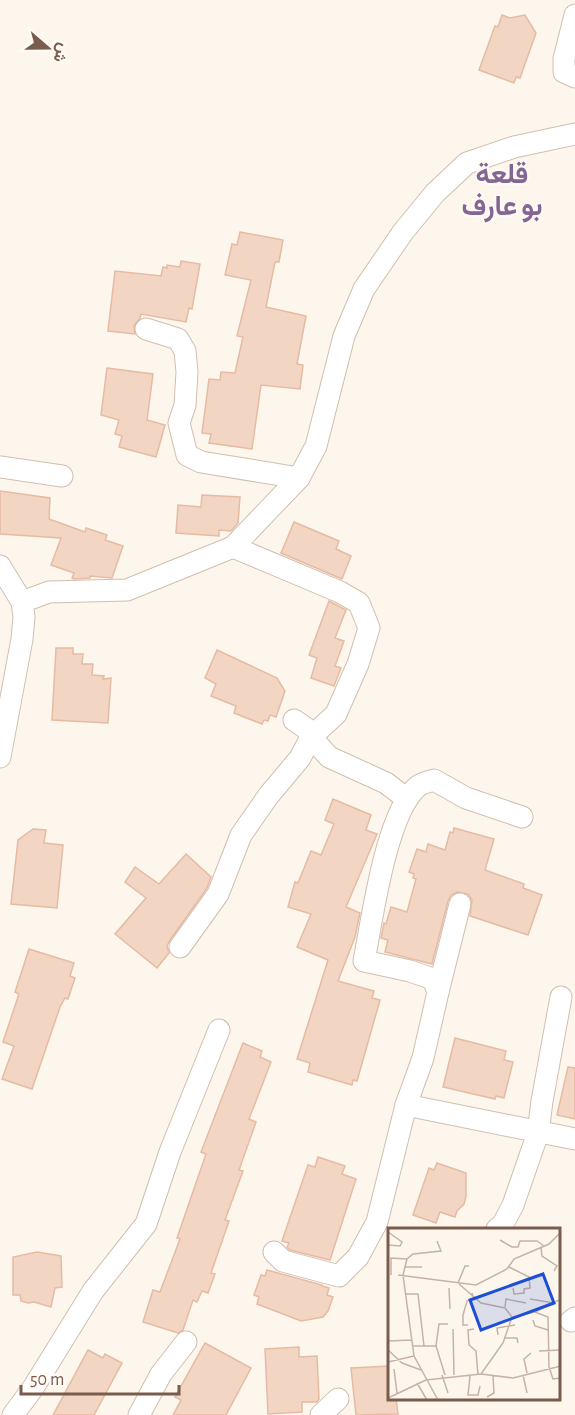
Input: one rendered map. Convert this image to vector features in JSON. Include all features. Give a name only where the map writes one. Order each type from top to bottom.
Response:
[{"type":"street","points":[[575,15],[564,65],[564,72],[575,78]]},
{"type":"street","points":[[22,602],[49,592],[127,590],[233,547],[298,478],[316,446],[344,336],[364,289],[403,232],[435,193],[467,163],[514,147],[575,134]]},
{"type":"street","points":[[146,329],[178,339],[185,351],[187,372],[185,405],[179,423],[187,455],[201,462],[298,478]]},
{"type":"street","points":[[0,467],[62,476]]},
{"type":"street","points":[[180,946],[218,894],[241,835],[269,795],[300,759],[311,737],[336,714],[358,664],[369,628],[359,603],[340,592],[233,547]]},
{"type":"street","points":[[0,566],[22,602],[24,617],[0,757]]},
{"type":"street","points":[[294,720],[307,729],[329,757],[386,783],[407,799]]},
{"type":"street","points":[[438,992],[433,979],[410,971],[364,961],[378,885],[392,832],[407,799],[418,785],[434,780],[466,798],[522,817]]},
{"type":"street","points":[[274,1252],[284,1262],[339,1276],[358,1257],[377,1222],[406,1105],[423,1058],[460,904]]},
{"type":"street","points":[[498,1228],[503,1224],[513,1205],[538,1133],[561,998]]},
{"type":"street","points":[[13,1415],[33,1388],[93,1291],[146,1224],[171,1152],[219,1030]]},
{"type":"street","points":[[406,1105],[575,1139]]},
{"type":"street","points":[[139,1415],[161,1374],[186,1342]]},
{"type":"street","points":[[321,1415],[338,1399]]},
{"type":"building","points":[[502,15],[510,18],[525,15],[536,33],[520,78],[516,77],[514,83],[479,70],[495,26],[498,27]]},
{"type":"building","points":[[240,232],[283,240],[279,262],[275,262],[266,307],[306,316],[297,364],[303,365],[300,389],[261,385],[252,449],[209,443],[211,434],[202,433],[209,379],[220,380],[221,372],[235,373],[243,337],[237,336],[251,280],[225,275],[232,244],[237,245]]},
{"type":"building","points":[[181,261],[200,264],[192,309],[189,308],[186,322],[141,314],[134,326],[135,334],[108,331],[115,271],[161,276],[163,267],[167,268],[167,265],[180,267]]},
{"type":"building","points":[[107,368],[153,374],[147,420],[165,425],[156,457],[119,447],[122,436],[115,434],[119,420],[101,415]]},
{"type":"building","points":[[0,491],[50,498],[49,519],[85,532],[86,528],[107,535],[105,540],[123,546],[112,578],[90,576],[90,578],[74,579],[72,578],[74,573],[51,565],[61,538],[0,534]]},
{"type":"building","points":[[202,495],[240,497],[238,523],[231,531],[219,530],[219,536],[176,533],[178,505],[201,507]]},
{"type":"building","points":[[294,522],[339,541],[336,549],[351,556],[342,579],[281,553]]},
{"type":"building","points":[[329,601],[346,610],[335,638],[344,641],[335,666],[341,668],[334,686],[311,678],[317,658],[309,655]]},
{"type":"building","points":[[56,648],[73,648],[73,654],[83,654],[82,664],[93,664],[92,675],[104,676],[103,679],[111,678],[108,723],[52,720]]},
{"type":"building","points":[[217,650],[277,678],[285,691],[276,717],[270,715],[268,721],[264,720],[262,724],[234,713],[236,706],[211,696],[216,684],[205,678]]},
{"type":"building","points":[[333,799],[371,815],[366,830],[377,834],[346,907],[360,913],[355,937],[338,981],[374,991],[372,998],[380,1000],[357,1081],[353,1080],[352,1085],[308,1072],[310,1063],[297,1059],[328,960],[297,947],[311,914],[288,907],[295,882],[298,883],[311,851],[321,855],[334,824],[325,820]]},
{"type":"building","points":[[454,828],[494,839],[485,870],[524,884],[523,888],[542,895],[528,935],[470,916],[472,900],[468,894],[457,892],[451,895],[448,901],[432,964],[385,952],[388,940],[381,938],[384,923],[386,924],[391,907],[407,912],[416,879],[413,878],[414,874],[409,872],[417,849],[426,852],[428,844],[445,850],[450,832],[453,833]]},
{"type":"building","points":[[33,829],[46,830],[44,843],[63,845],[57,908],[11,904],[18,840]]},
{"type":"building","points":[[186,854],[211,877],[207,888],[170,940],[167,946],[169,953],[157,968],[115,934],[146,898],[125,882],[135,867],[159,884]]},
{"type":"building","points":[[29,949],[74,963],[70,976],[75,978],[68,999],[65,998],[60,1007],[32,1089],[2,1079],[14,1046],[3,1042],[19,994],[15,992]]},
{"type":"building","points":[[455,1038],[506,1051],[504,1060],[513,1062],[504,1098],[496,1096],[495,1099],[443,1087]]},
{"type":"building","points":[[243,1043],[262,1051],[260,1057],[271,1062],[249,1119],[256,1122],[239,1170],[243,1171],[225,1220],[229,1221],[211,1273],[215,1274],[208,1293],[202,1291],[197,1302],[193,1300],[183,1330],[178,1333],[143,1322],[153,1290],[160,1292],[180,1239],[177,1238],[206,1154],[201,1152]]},
{"type":"building","points":[[568,1067],[575,1068],[575,1119],[557,1115]]},
{"type":"building","points":[[318,1157],[345,1166],[342,1174],[356,1179],[330,1260],[290,1250],[287,1247],[289,1243],[282,1241],[308,1165],[315,1167]]},
{"type":"building","points":[[437,1163],[466,1173],[466,1197],[455,1217],[440,1212],[436,1223],[413,1215],[429,1168],[434,1170]]},
{"type":"building","points":[[37,1252],[61,1256],[62,1287],[55,1288],[51,1307],[21,1301],[20,1295],[13,1295],[13,1257]]},
{"type":"building","points":[[267,1270],[329,1288],[327,1295],[333,1297],[328,1311],[323,1317],[301,1321],[257,1304],[259,1297],[254,1295],[261,1275],[265,1276]]},
{"type":"building","points":[[205,1343],[251,1368],[226,1415],[173,1415],[181,1400],[175,1397]]},
{"type":"building","points":[[299,1347],[299,1357],[317,1356],[319,1399],[317,1402],[302,1402],[302,1412],[268,1414],[265,1349]]},
{"type":"building","points":[[88,1350],[103,1358],[105,1354],[122,1363],[94,1415],[53,1415]]},
{"type":"building","points":[[388,1366],[388,1400],[396,1400],[398,1414],[356,1415],[351,1368]]},
{"type":"district","name":"قلعة بو عارف","points":[[502,189]]}]
